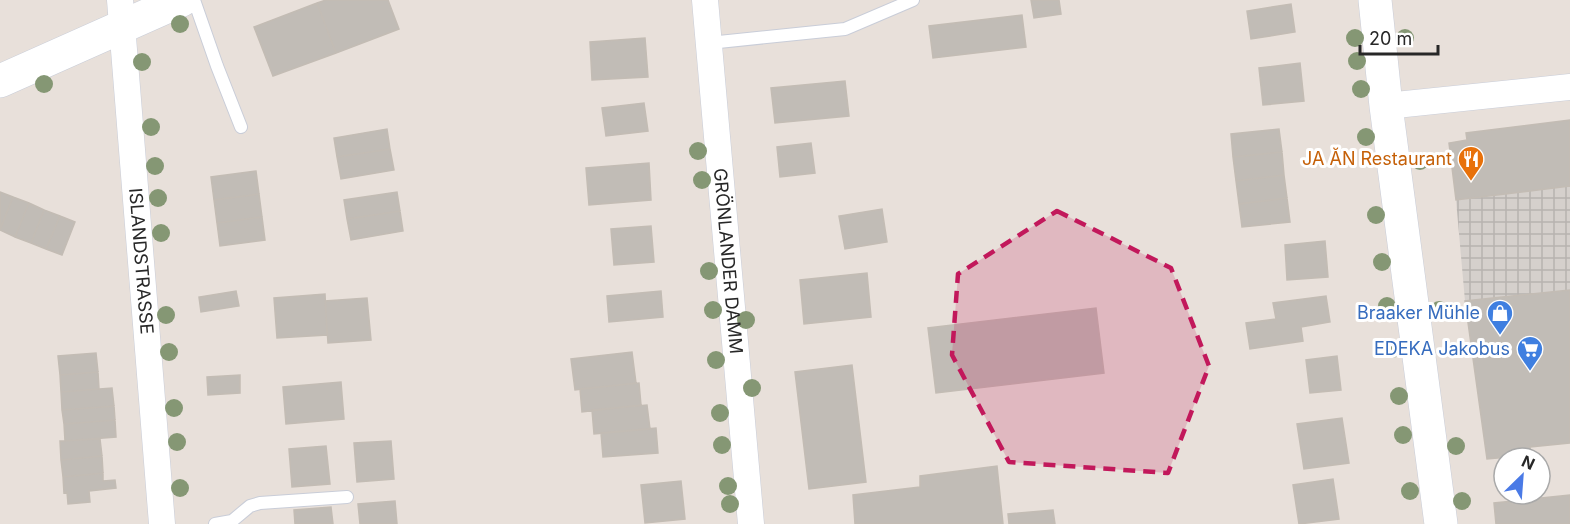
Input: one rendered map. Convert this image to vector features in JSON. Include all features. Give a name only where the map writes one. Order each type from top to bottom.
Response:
[{"type":"street","points":[[0,81],[121,13],[182,0]]},
{"type":"street","name":"GRÖNLANDER DAMM","points":[[705,0],[751,524]]},
{"type":"street","points":[[1375,0],[1386,106],[1441,524]]},
{"type":"street","name":"ISLANDSTRASSE","points":[[121,13],[162,524]]},
{"type":"street","points":[[1386,106],[1569,86]]},
{"type":"lane","points":[[194,0],[241,127]]},
{"type":"lane","points":[[709,43],[845,29],[913,0]]},
{"type":"lane","points":[[215,524],[232,521],[250,506],[260,503],[347,496]]},
{"type":"highlighted area","points":[[1057,211],[1171,268],[1209,366],[1168,473],[1009,462],[952,355],[958,274]]},
{"type":"shaded area","points":[[1570,186],[1570,290],[1465,301],[1456,200]]},
{"type":"building","points":[[326,0],[388,0],[399,29],[336,53],[317,3]]},
{"type":"building","points":[[1031,0],[1059,0],[1061,14],[1034,18]]},
{"type":"building","points":[[317,3],[336,53],[273,76],[254,27]]},
{"type":"building","points":[[1291,4],[1295,32],[1251,39],[1247,11]]},
{"type":"building","points":[[1022,15],[1026,47],[933,58],[929,26]]},
{"type":"building","points":[[645,38],[648,77],[592,80],[590,42]]},
{"type":"building","points":[[1300,63],[1304,101],[1263,105],[1259,68]]},
{"type":"building","points":[[845,81],[849,116],[775,123],[771,88]]},
{"type":"building","points":[[644,103],[648,131],[606,136],[602,108]]},
{"type":"building","points":[[1570,120],[1570,186],[1456,200],[1449,143],[1467,140],[1466,133]]},
{"type":"building","points":[[387,129],[390,149],[337,157],[334,138]]},
{"type":"building","points":[[1279,129],[1282,152],[1233,157],[1231,134]]},
{"type":"building","points":[[811,143],[815,173],[780,177],[777,147]]},
{"type":"building","points":[[390,149],[394,170],[341,179],[337,157]]},
{"type":"building","points":[[1282,152],[1284,175],[1236,181],[1233,157]]},
{"type":"building","points":[[649,163],[651,200],[589,205],[586,168]]},
{"type":"building","points":[[256,171],[259,194],[214,200],[211,177]]},
{"type":"building","points":[[1284,175],[1287,198],[1239,204],[1236,181]]},
{"type":"building","points":[[0,192],[13,197],[0,229]]},
{"type":"building","points":[[397,192],[400,211],[347,219],[344,200]]},
{"type":"building","points":[[259,194],[262,217],[217,223],[214,200]]},
{"type":"building","points":[[13,197],[29,203],[15,237],[0,230]]},
{"type":"building","points":[[1287,198],[1290,222],[1242,227],[1239,204]]},
{"type":"building","points":[[29,203],[44,210],[31,243],[15,237]]},
{"type":"building","points":[[882,209],[887,242],[845,249],[839,216]]},
{"type":"building","points":[[44,210],[60,216],[46,249],[31,243]]},
{"type":"building","points":[[400,211],[403,231],[351,240],[347,219]]},
{"type":"building","points":[[60,216],[75,222],[62,255],[46,249]]},
{"type":"building","points":[[262,217],[265,240],[220,246],[217,223]]},
{"type":"building","points":[[651,226],[654,262],[614,265],[611,229]]},
{"type":"building","points":[[1325,241],[1328,277],[1287,280],[1285,245]]},
{"type":"building","points":[[867,273],[871,317],[804,324],[800,280]]},
{"type":"building","points":[[1570,290],[1570,443],[1540,446],[1492,446],[1492,459],[1487,459],[1465,301]]},
{"type":"building","points":[[236,291],[239,306],[201,312],[199,297]]},
{"type":"building","points":[[661,291],[663,317],[609,322],[607,296]]},
{"type":"building","points":[[325,294],[327,335],[277,338],[274,298]]},
{"type":"building","points":[[1326,296],[1330,322],[1301,327],[1303,341],[1250,349],[1246,323],[1276,319],[1273,303]]},
{"type":"building","points":[[367,298],[371,340],[328,343],[325,301]]},
{"type":"building","points":[[1096,308],[1104,373],[936,393],[928,328]]},
{"type":"building","points":[[632,352],[636,383],[575,390],[571,359]]},
{"type":"building","points":[[96,353],[98,372],[60,375],[58,356]]},
{"type":"building","points":[[1337,356],[1341,390],[1310,393],[1306,360]]},
{"type":"building","points":[[852,365],[866,482],[809,489],[795,372]]},
{"type":"building","points":[[98,372],[99,389],[61,392],[60,375]]},
{"type":"building","points":[[240,375],[240,393],[208,395],[207,377]]},
{"type":"building","points":[[341,382],[344,419],[286,424],[283,387]]},
{"type":"building","points":[[639,383],[641,405],[582,412],[580,389]]},
{"type":"building","points":[[112,388],[114,406],[62,410],[61,392]]},
{"type":"building","points":[[647,405],[650,429],[594,434],[592,410]]},
{"type":"building","points":[[114,406],[115,420],[64,424],[62,410]]},
{"type":"building","points":[[1342,418],[1349,463],[1304,469],[1297,424]]},
{"type":"building","points":[[115,420],[116,437],[65,441],[64,424]]},
{"type":"building","points":[[656,428],[658,453],[603,457],[601,433]]},
{"type":"building","points":[[100,439],[102,456],[61,460],[60,441]]},
{"type":"building","points":[[391,441],[394,479],[357,482],[354,443]]},
{"type":"building","points":[[326,446],[330,484],[292,487],[289,449]]},
{"type":"building","points":[[102,456],[103,473],[63,477],[61,460]]},
{"type":"building","points":[[997,466],[1003,524],[855,524],[853,495],[920,487],[920,476]]},
{"type":"building","points":[[103,473],[103,481],[115,480],[116,488],[89,491],[90,502],[68,504],[67,492],[64,493],[63,477]]},
{"type":"building","points":[[1333,479],[1339,519],[1299,524],[1293,485]]},
{"type":"building","points":[[681,481],[685,519],[645,523],[641,485]]},
{"type":"building","points":[[1570,495],[1570,524],[1496,524],[1494,506],[1552,506],[1552,497]]},
{"type":"building","points":[[395,501],[397,524],[360,524],[358,504]]},
{"type":"building","points":[[331,507],[333,524],[295,524],[294,510]]},
{"type":"building","points":[[1053,510],[1055,524],[1009,524],[1008,514]]},
{"type":"place","name":"JA ĂN Restaurant","points":[[1471,182]]},
{"type":"place","name":"Braaker Mühle","points":[[1500,336]]},
{"type":"place","name":"EDEKA Jakobus","points":[[1530,372]]}]
